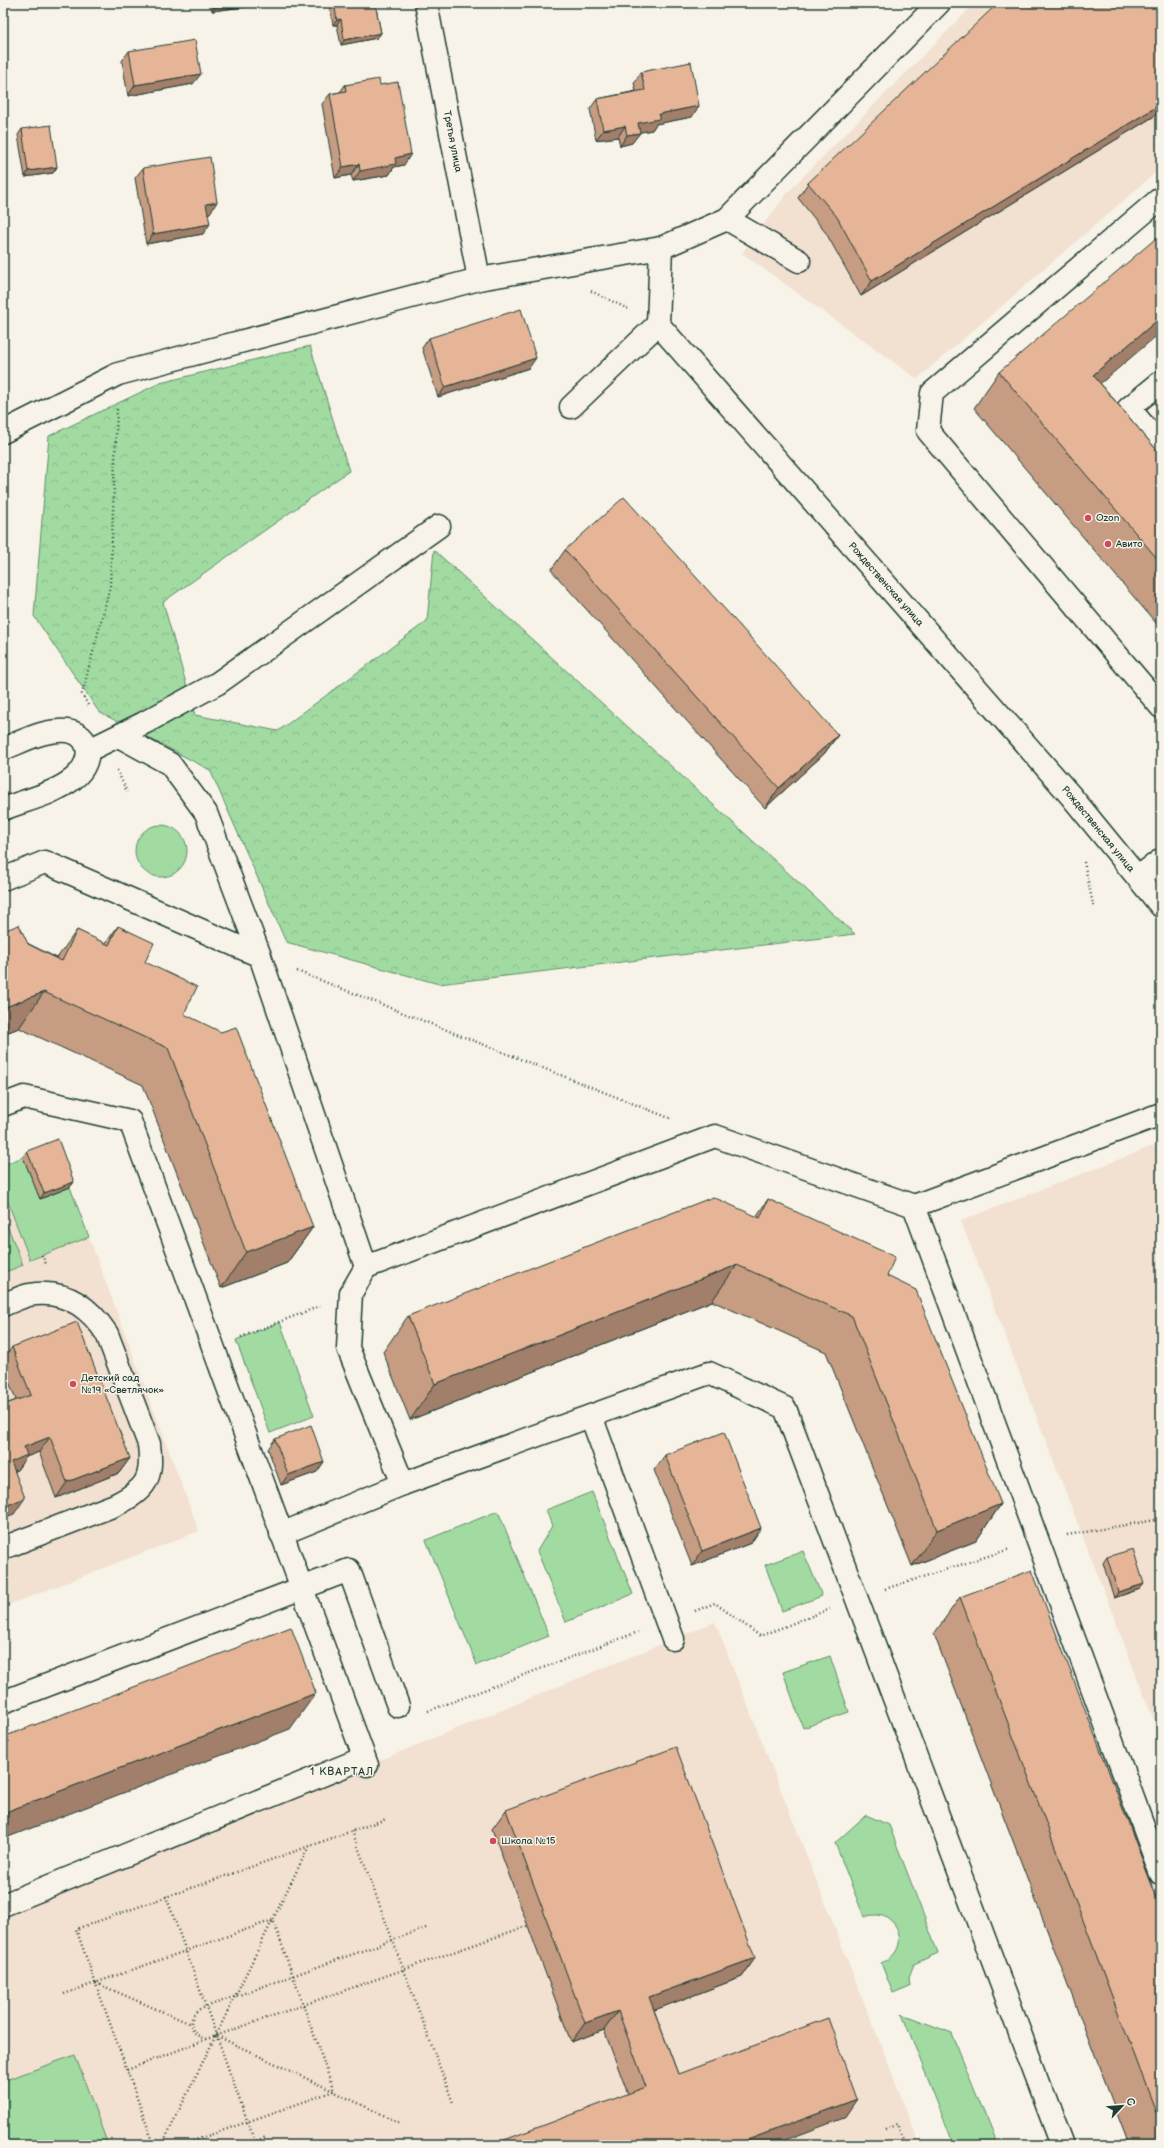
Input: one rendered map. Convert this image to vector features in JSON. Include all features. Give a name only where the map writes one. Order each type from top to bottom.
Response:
[{"type":"street","name":"Третья улица","points":[[426,3],[479,279]]},
{"type":"street","points":[[3,432],[118,374],[479,279],[661,248],[727,219],[939,3]]},
{"type":"street","points":[[1161,198],[932,393],[928,431],[1161,707]]},
{"type":"street","points":[[727,219],[799,261]]},
{"type":"street","points":[[571,407],[658,324],[661,248]]},
{"type":"street","name":"Рождественская улица","points":[[658,324],[1065,790],[1161,906]]},
{"type":"street","points":[[1161,382],[1129,408],[1161,446]]},
{"type":"street","points":[[89,750],[119,736],[218,683],[439,526]]},
{"type":"street","points":[[3,749],[46,733],[60,730],[73,733],[84,740],[89,750],[87,761],[81,771],[70,782],[3,809]]},
{"type":"street","points":[[119,736],[170,764],[206,813],[260,956],[366,1267]]},
{"type":"street","points":[[1138,877],[1161,860]]},
{"type":"street","points":[[3,879],[45,862],[260,956]]},
{"type":"street","points":[[3,1105],[24,1097],[130,1122],[365,1762],[3,1905]]},
{"type":"street","points":[[403,1484],[348,1348],[351,1294],[366,1267],[715,1136],[914,1206],[1161,1114]]},
{"type":"street","points":[[914,1206],[1161,1874]]},
{"type":"street","points":[[3,1305],[29,1295],[47,1295],[65,1298],[82,1304],[97,1319],[107,1334],[149,1444],[151,1459],[150,1474],[142,1488],[131,1497],[115,1505],[3,1548]]},
{"type":"street","points":[[281,1534],[403,1484],[709,1373],[785,1408],[1062,2145]]},
{"type":"street","points":[[591,1416],[670,1630]]},
{"type":"street","points":[[3,1702],[349,1570],[398,1706]]},
{"type":"path","points":[[590,290],[658,324]]},
{"type":"path","points":[[82,694],[110,587],[118,374]]},
{"type":"path","points":[[260,956],[715,1136]]},
{"type":"path","points":[[202,1319],[236,1340],[351,1294]]},
{"type":"path","points":[[423,1713],[670,1630],[715,1603],[760,1636],[857,1599],[1037,1540],[1161,1519]]},
{"type":"path","points":[[154,2145],[76,1929],[386,1819]]},
{"type":"path","points":[[352,1830],[453,2103]]},
{"type":"path","points":[[162,2145],[237,1996],[309,1846]]},
{"type":"path","points":[[166,1896],[256,2145]]},
{"type":"path","points":[[64,1994],[273,1920]]},
{"type":"path","points":[[273,1920],[334,2091]]},
{"type":"path","points":[[127,2070],[207,2039],[528,1926]]},
{"type":"path","points":[[190,2024],[193,2014],[206,2006],[426,1928]]},
{"type":"path","points":[[96,1983],[190,2024],[196,2036],[207,2039]]},
{"type":"path","points":[[217,2036],[400,2123]]},
{"type":"path","points":[[182,2145],[334,2091]]},
{"type":"path","points":[[885,2128],[898,2124],[906,2145]]},
{"type":"path","points":[[245,2145],[266,2137]]},
{"type":"shaded area","points":[[975,3],[1161,3],[1161,168],[917,379],[742,253],[789,191]]},
{"type":"shaded area","points":[[1161,1143],[1161,1739],[961,1221]]},
{"type":"shaded area","name":"Детский сад №19 «Светлячок»","points":[[54,1144],[199,1531],[3,1607],[3,1165]]},
{"type":"shaded area","name":"Школа №15","points":[[715,1622],[920,2145],[3,2145],[3,1916]]},
{"type":"green space","points":[[310,346],[349,471],[163,602],[195,715],[278,731],[427,621],[434,550],[855,934],[439,984],[286,942],[210,770],[99,712],[34,616],[49,436],[160,383]]},
{"type":"green space","points":[[156,825],[166,825],[180,832],[187,846],[187,856],[180,870],[166,877],[156,877],[146,873],[139,866],[135,856],[135,846],[139,836],[146,829]]},
{"type":"green space","points":[[23,1157],[40,1199],[70,1187],[89,1237],[30,1260],[3,1189],[3,1165]]},
{"type":"green space","points":[[3,1215],[23,1265],[3,1273]]},
{"type":"green space","points":[[280,1322],[314,1416],[270,1433],[236,1340]]},
{"type":"green space","points":[[592,1492],[633,1594],[566,1622],[537,1551],[552,1526],[546,1510]]},
{"type":"green space","points":[[498,1511],[549,1636],[477,1665],[426,1540]]},
{"type":"green space","points":[[803,1551],[822,1596],[782,1611],[765,1565]]},
{"type":"green space","points":[[830,1656],[849,1712],[803,1728],[783,1672]]},
{"type":"green space","points":[[866,1815],[889,1825],[938,1953],[914,1964],[909,1977],[910,1986],[893,1993],[881,1963],[891,1957],[897,1949],[899,1940],[898,1931],[893,1923],[886,1917],[876,1915],[864,1917],[835,1843]]},
{"type":"green space","points":[[902,2014],[952,2033],[997,2145],[954,2145]]},
{"type":"green space","points":[[75,2055],[108,2145],[3,2145],[3,2081]]},
{"type":"building","points":[[334,3],[375,3],[381,33],[344,40],[341,19],[337,20]]},
{"type":"building","points":[[998,3],[1161,3],[1161,104],[872,281],[837,217],[808,183]]},
{"type":"building","points":[[195,40],[201,74],[135,85],[129,51]]},
{"type":"building","points":[[691,62],[699,106],[659,114],[659,119],[638,123],[640,133],[627,135],[625,126],[603,130],[597,99],[645,90],[641,72]]},
{"type":"building","points":[[379,79],[380,85],[398,82],[411,154],[395,158],[396,164],[360,171],[359,164],[343,167],[330,94],[346,91],[345,85]]},
{"type":"building","points":[[51,125],[57,167],[28,171],[22,129]]},
{"type":"building","points":[[210,157],[217,202],[206,204],[210,224],[153,234],[143,168]]},
{"type":"building","points":[[1161,234],[1161,317],[1093,375],[1161,455],[1161,563],[999,372]]},
{"type":"building","points":[[521,309],[536,358],[445,387],[429,338]]},
{"type":"building","points":[[624,497],[838,735],[779,788],[565,550]]},
{"type":"building","points":[[19,925],[28,944],[62,961],[77,930],[109,945],[118,926],[154,943],[145,962],[197,987],[184,1014],[221,1032],[236,1027],[313,1227],[246,1252],[168,1048],[44,992],[3,1008],[3,931]]},
{"type":"building","points":[[58,1139],[74,1182],[44,1193],[27,1151]]},
{"type":"building","points":[[713,1197],[760,1218],[768,1199],[895,1257],[887,1276],[916,1290],[1001,1504],[937,1530],[852,1316],[737,1265],[435,1384],[408,1316]]},
{"type":"building","points":[[3,1200],[7,1209],[3,1211]]},
{"type":"building","points":[[77,1322],[130,1458],[67,1482],[50,1437],[24,1447],[27,1455],[11,1462],[25,1498],[3,1507],[3,1395],[6,1404],[31,1395],[12,1347]]},
{"type":"building","points":[[311,1425],[324,1462],[288,1475],[275,1439]]},
{"type":"building","points":[[724,1432],[761,1528],[702,1551],[665,1455]]},
{"type":"building","points":[[1133,1549],[1144,1584],[1118,1592],[1107,1557]]},
{"type":"building","points":[[1032,1570],[1161,1909],[1161,2125],[960,1597]]},
{"type":"building","points":[[291,1627],[316,1693],[3,1813],[3,1737]]},
{"type":"building","points":[[676,1747],[755,1958],[649,1997],[678,2074],[828,2018],[857,2099],[734,2145],[491,2145],[646,2087],[618,2011],[585,2023],[506,1810]]},
{"type":"place","name":"Ozon","points":[[1088,518]]},
{"type":"place","name":"Авито","points":[[1108,544]]},
{"type":"place","name":"Детский сад №19 «Светлячок»","points":[[73,1384]]},
{"type":"place","name":"Школа №15","points":[[493,1841]]},
{"type":"district","name":"1 КВАРТАЛ","points":[[342,1771]]}]
